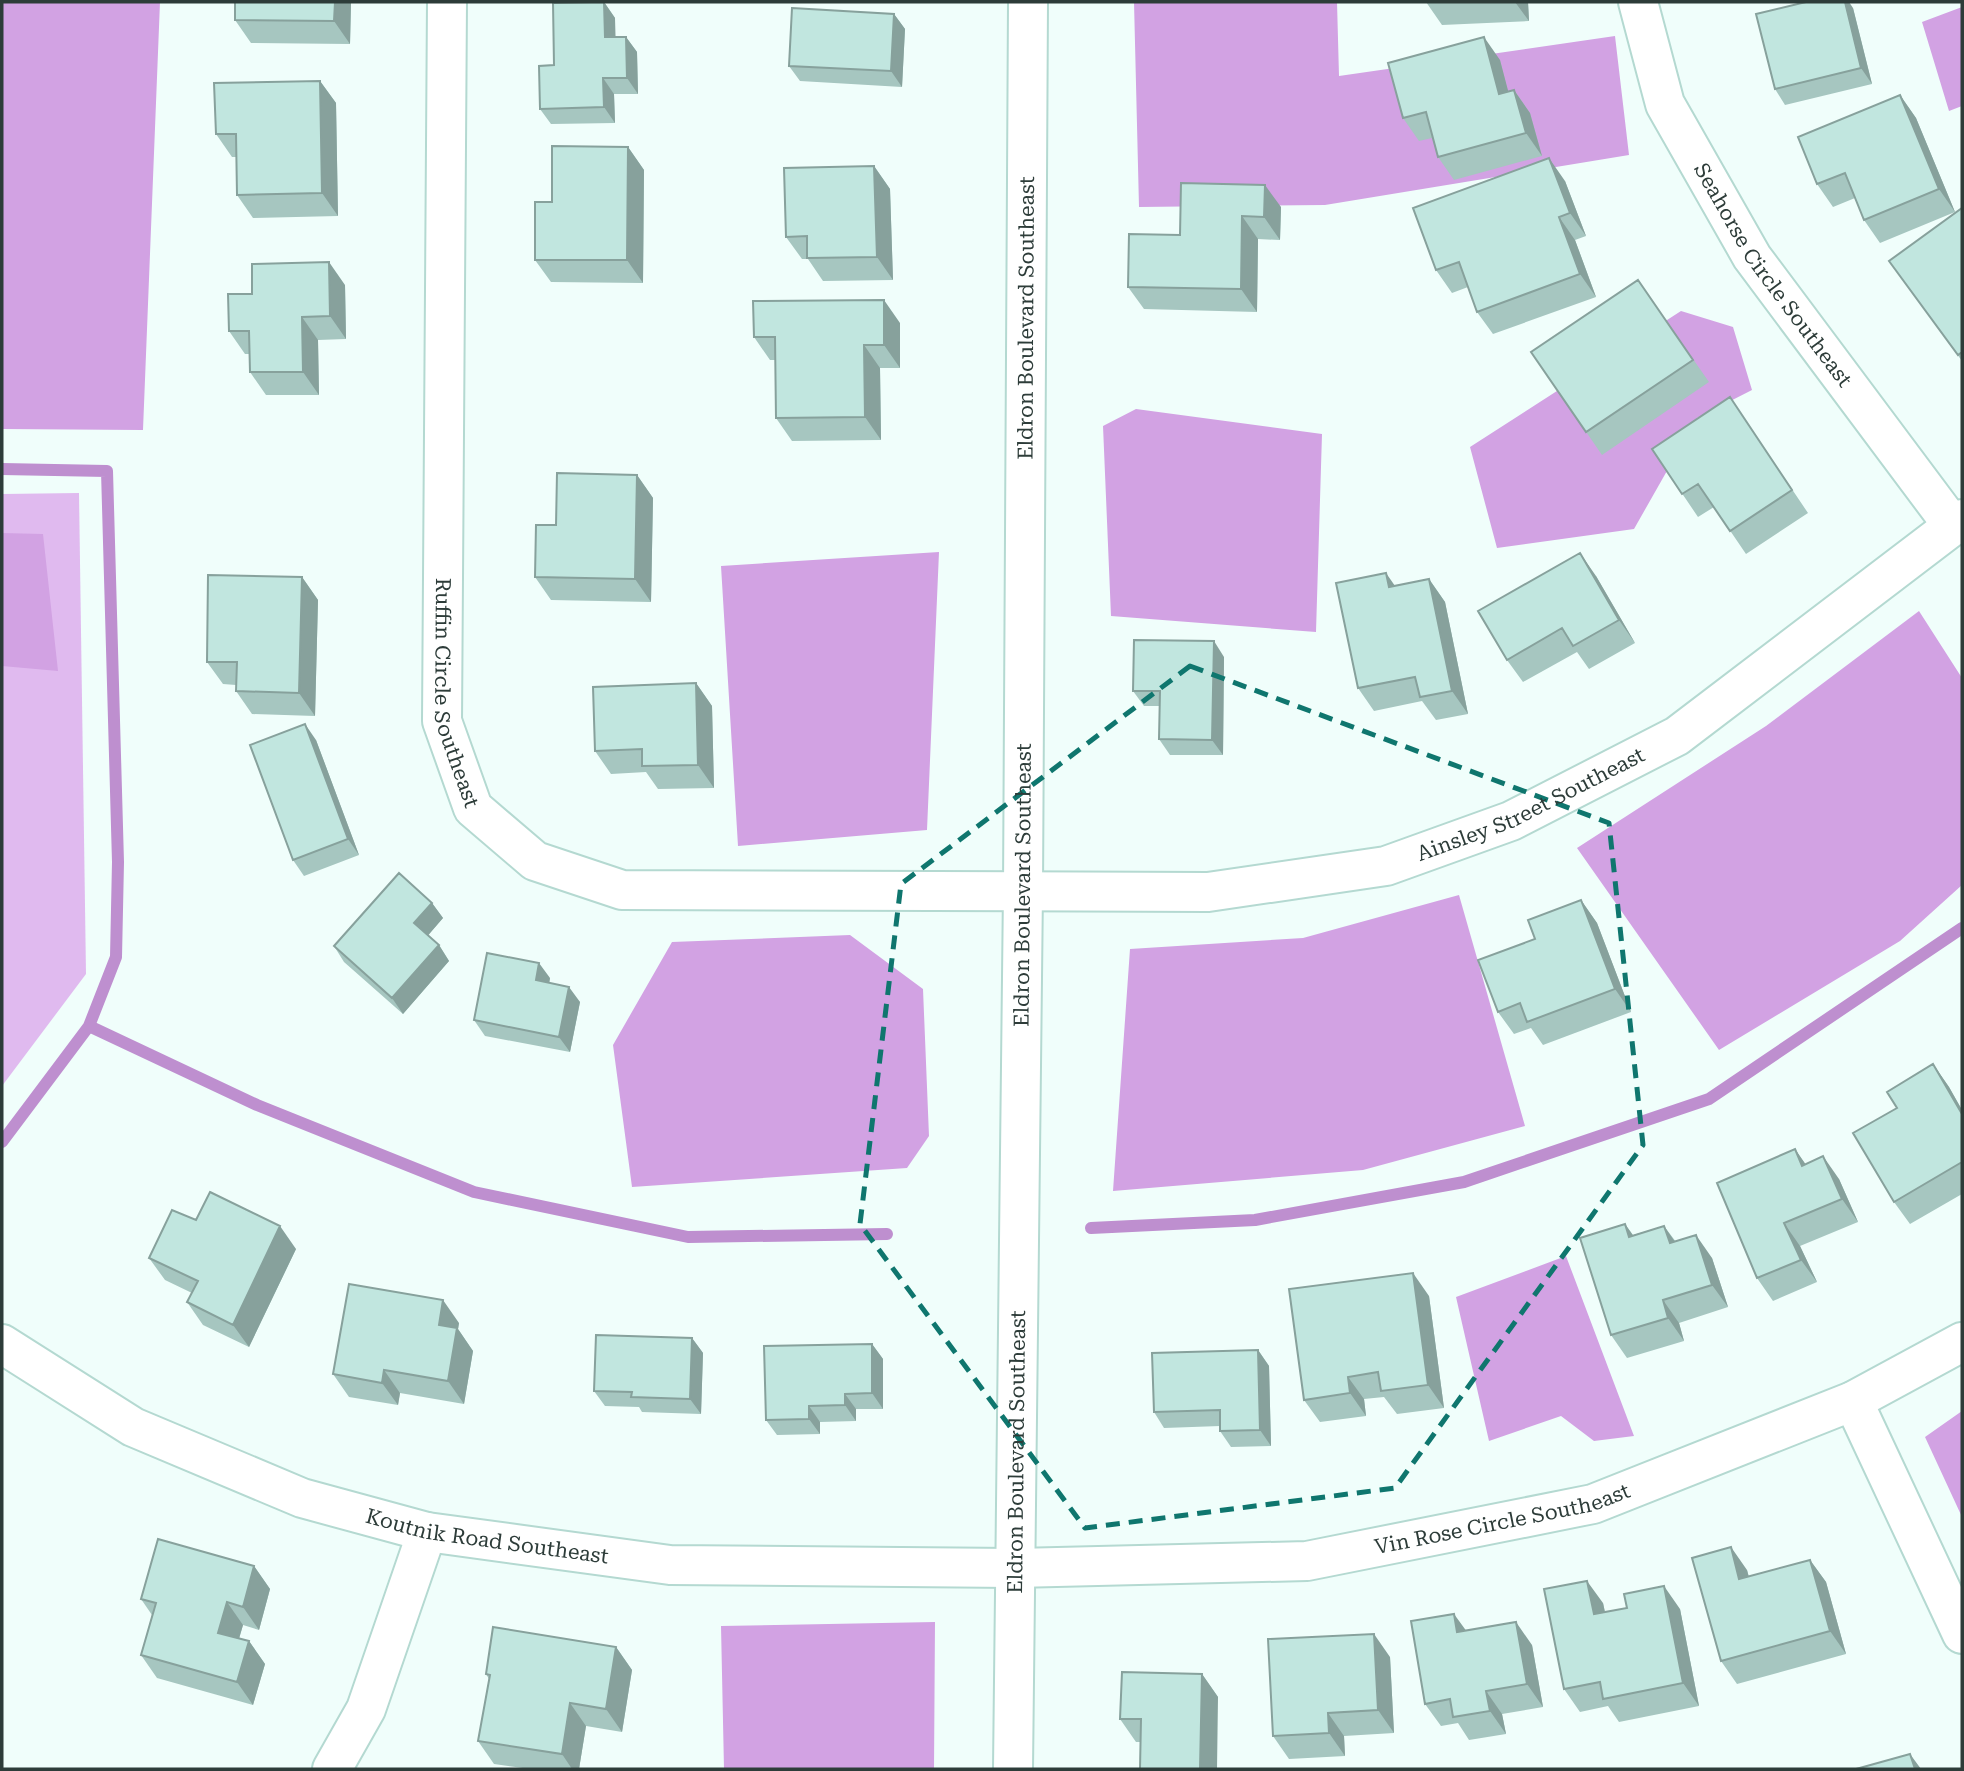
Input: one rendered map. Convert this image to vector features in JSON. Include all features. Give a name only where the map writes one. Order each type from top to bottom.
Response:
[{"type":"street","name":"Ruffin Circle Southeast","points":[[447,2],[442,721],[473,808],[535,861],[622,890],[1023,890]]},
{"type":"street","name":"Eldron Boulevard Southeast","points":[[1013,1769],[1013,1568],[1023,890],[1028,2]]},
{"type":"street","name":"Seahorse Circle Southeast","points":[[1638,2],[1665,104],[1752,257],[1958,522]]},
{"type":"street","name":"Ainsley Street Southeast","points":[[1023,890],[1208,892],[1386,866],[1511,821],[1677,737],[1958,522]]},
{"type":"street","name":"Vin Rose Circle Southeast","points":[[1013,1568],[1307,1561],[1593,1504],[1853,1401],[1962,1342]]},
{"type":"street","name":"Koutnik Road Southeast","points":[[2,1344],[133,1427],[302,1498],[427,1532],[670,1565],[1013,1568]]},
{"type":"street","points":[[1853,1401],[1962,1634]]},
{"type":"street","points":[[332,1769],[366,1709],[427,1532]]},
{"type":"highlighted area","points":[[1190,666],[1609,823],[1643,1145],[1395,1488],[1085,1528],[860,1224],[901,884]]},
{"type":"shaded area","points":[[2,2],[160,2],[143,430],[2,429]]},
{"type":"shaded area","points":[[1134,2],[1337,2],[1339,76],[1615,36],[1629,155],[1325,205],[1139,207]]},
{"type":"shaded area","points":[[1962,7],[1962,106],[1949,111],[1922,22]]},
{"type":"shaded area","points":[[1681,311],[1733,327],[1752,390],[1697,418],[1634,529],[1497,548],[1470,447]]},
{"type":"shaded area","points":[[1136,409],[1322,434],[1316,632],[1111,616],[1103,426]]},
{"type":"shaded area","points":[[79,493],[86,974],[2,1086],[2,494]]},
{"type":"shaded area","points":[[2,533],[43,534],[58,671],[2,666]]},
{"type":"shaded area","points":[[939,552],[927,830],[738,846],[721,566]]},
{"type":"shaded area","points":[[1919,611],[1962,678],[1962,885],[1900,941],[1719,1050],[1577,848],[1766,726]]},
{"type":"shaded area","points":[[1459,895],[1525,1126],[1363,1170],[1113,1191],[1130,949],[1303,938]]},
{"type":"shaded area","points":[[850,935],[923,989],[929,1136],[907,1168],[632,1187],[613,1045],[672,942]]},
{"type":"shaded area","points":[[1566,1256],[1634,1436],[1594,1441],[1561,1416],[1489,1441],[1456,1297]]},
{"type":"shaded area","points":[[1962,1411],[1962,1517],[1925,1437]]},
{"type":"shaded area","points":[[935,1622],[934,1769],[724,1769],[721,1626]]},
{"type":"building","points":[[235,2],[335,2],[334,21],[235,20]]},
{"type":"building","points":[[604,2],[605,37],[626,37],[627,78],[603,78],[604,107],[540,109],[539,66],[554,65],[553,3]]},
{"type":"building","points":[[1806,2],[1845,2],[1861,68],[1775,89],[1756,14]]},
{"type":"building","points":[[792,8],[894,14],[891,71],[789,66]]},
{"type":"building","points":[[1484,37],[1499,94],[1514,90],[1526,133],[1438,157],[1426,112],[1403,118],[1388,63]]},
{"type":"building","points":[[320,81],[322,193],[237,195],[236,134],[216,134],[214,83]]},
{"type":"building","points":[[1900,95],[1939,189],[1864,220],[1845,173],[1817,184],[1798,137]]},
{"type":"building","points":[[552,146],[628,147],[627,260],[535,260],[535,202],[552,202]]},
{"type":"building","points":[[1549,158],[1570,213],[1559,217],[1580,274],[1477,312],[1459,262],[1436,270],[1413,208]]},
{"type":"building","points":[[874,166],[877,257],[807,258],[807,236],[786,237],[784,168]]},
{"type":"building","points":[[1181,183],[1265,185],[1264,217],[1242,216],[1241,289],[1128,287],[1129,234],[1180,235]]},
{"type":"building","points":[[1962,208],[1962,352],[1958,355],[1889,261]]},
{"type":"building","points":[[329,262],[330,316],[302,317],[303,372],[250,372],[249,331],[229,331],[228,294],[252,294],[252,264]]},
{"type":"building","points":[[1638,280],[1693,360],[1586,432],[1531,352]]},
{"type":"building","points":[[884,300],[884,345],[864,345],[865,417],[776,418],[775,337],[754,337],[753,301]]},
{"type":"building","points":[[1730,397],[1792,490],[1730,531],[1698,484],[1682,494],[1652,449]]},
{"type":"building","points":[[557,473],[637,475],[635,579],[535,577],[536,525],[556,525]]},
{"type":"building","points":[[1580,553],[1619,620],[1573,646],[1562,628],[1507,660],[1478,611]]},
{"type":"building","points":[[1386,573],[1389,587],[1429,579],[1452,691],[1420,697],[1415,677],[1358,688],[1336,583]]},
{"type":"building","points":[[208,575],[302,577],[299,693],[236,691],[237,662],[207,662]]},
{"type":"building","points":[[1134,640],[1214,641],[1212,740],[1159,739],[1160,691],[1133,691]]},
{"type":"building","points":[[696,683],[698,765],[642,766],[642,749],[595,751],[593,687]]},
{"type":"building","points":[[305,724],[348,839],[293,860],[250,745]]},
{"type":"building","points":[[399,873],[432,903],[414,923],[439,945],[392,998],[334,946]]},
{"type":"building","points":[[1581,900],[1615,989],[1527,1022],[1520,1003],[1498,1012],[1478,960],[1535,939],[1528,920]]},
{"type":"building","points":[[487,953],[539,963],[536,980],[569,987],[559,1037],[474,1020]]},
{"type":"building","points":[[1933,1064],[1962,1114],[1962,1162],[1894,1202],[1853,1133],[1897,1108],[1887,1092]]},
{"type":"building","points":[[1795,1149],[1802,1166],[1823,1156],[1842,1199],[1784,1223],[1801,1260],[1757,1278],[1717,1183]]},
{"type":"building","points":[[210,1192],[280,1226],[233,1325],[187,1302],[198,1281],[149,1258],[172,1210],[196,1220]]},
{"type":"building","points":[[1625,1224],[1629,1237],[1664,1226],[1670,1243],[1696,1235],[1712,1285],[1663,1300],[1668,1318],[1611,1335],[1580,1238]]},
{"type":"building","points":[[1413,1273],[1428,1385],[1381,1391],[1378,1372],[1348,1377],[1350,1393],[1304,1400],[1289,1289]]},
{"type":"building","points":[[349,1284],[443,1300],[439,1325],[457,1328],[448,1381],[384,1370],[382,1383],[333,1374]]},
{"type":"building","points":[[596,1335],[692,1338],[690,1399],[631,1397],[632,1392],[594,1391]]},
{"type":"building","points":[[872,1344],[872,1393],[845,1394],[845,1405],[809,1406],[809,1419],[766,1420],[764,1346]]},
{"type":"building","points":[[1258,1350],[1260,1430],[1220,1431],[1220,1410],[1154,1412],[1152,1353]]},
{"type":"building","points":[[158,1539],[254,1566],[243,1607],[227,1602],[218,1633],[249,1641],[237,1682],[141,1655],[156,1603],[141,1599]]},
{"type":"building","points":[[1731,1547],[1739,1579],[1810,1560],[1830,1631],[1721,1661],[1692,1558]]},
{"type":"building","points":[[1587,1581],[1594,1614],[1627,1608],[1624,1594],[1664,1586],[1683,1683],[1603,1699],[1600,1682],[1564,1689],[1544,1589]]},
{"type":"building","points":[[1454,1614],[1457,1632],[1516,1622],[1527,1684],[1486,1691],[1490,1711],[1453,1717],[1450,1699],[1425,1704],[1411,1621]]},
{"type":"building","points":[[493,1627],[616,1647],[606,1709],[570,1703],[562,1754],[478,1741],[490,1675],[486,1674]]},
{"type":"building","points":[[1374,1634],[1378,1710],[1328,1713],[1329,1733],[1273,1736],[1268,1639]]},
{"type":"building","points":[[1122,1672],[1202,1674],[1200,1769],[1140,1769],[1141,1719],[1120,1719]]},
{"type":"building","points":[[1910,1754],[1915,1769],[1856,1769]]},
{"type":"waterway","points":[[2,469],[107,471],[118,862],[116,957],[89,1026],[2,1142]]},
{"type":"waterway","points":[[1091,1228],[1255,1220],[1464,1182],[1709,1099],[1962,928]]},
{"type":"waterway","points":[[89,1026],[257,1105],[474,1192],[688,1237],[887,1234]]}]
